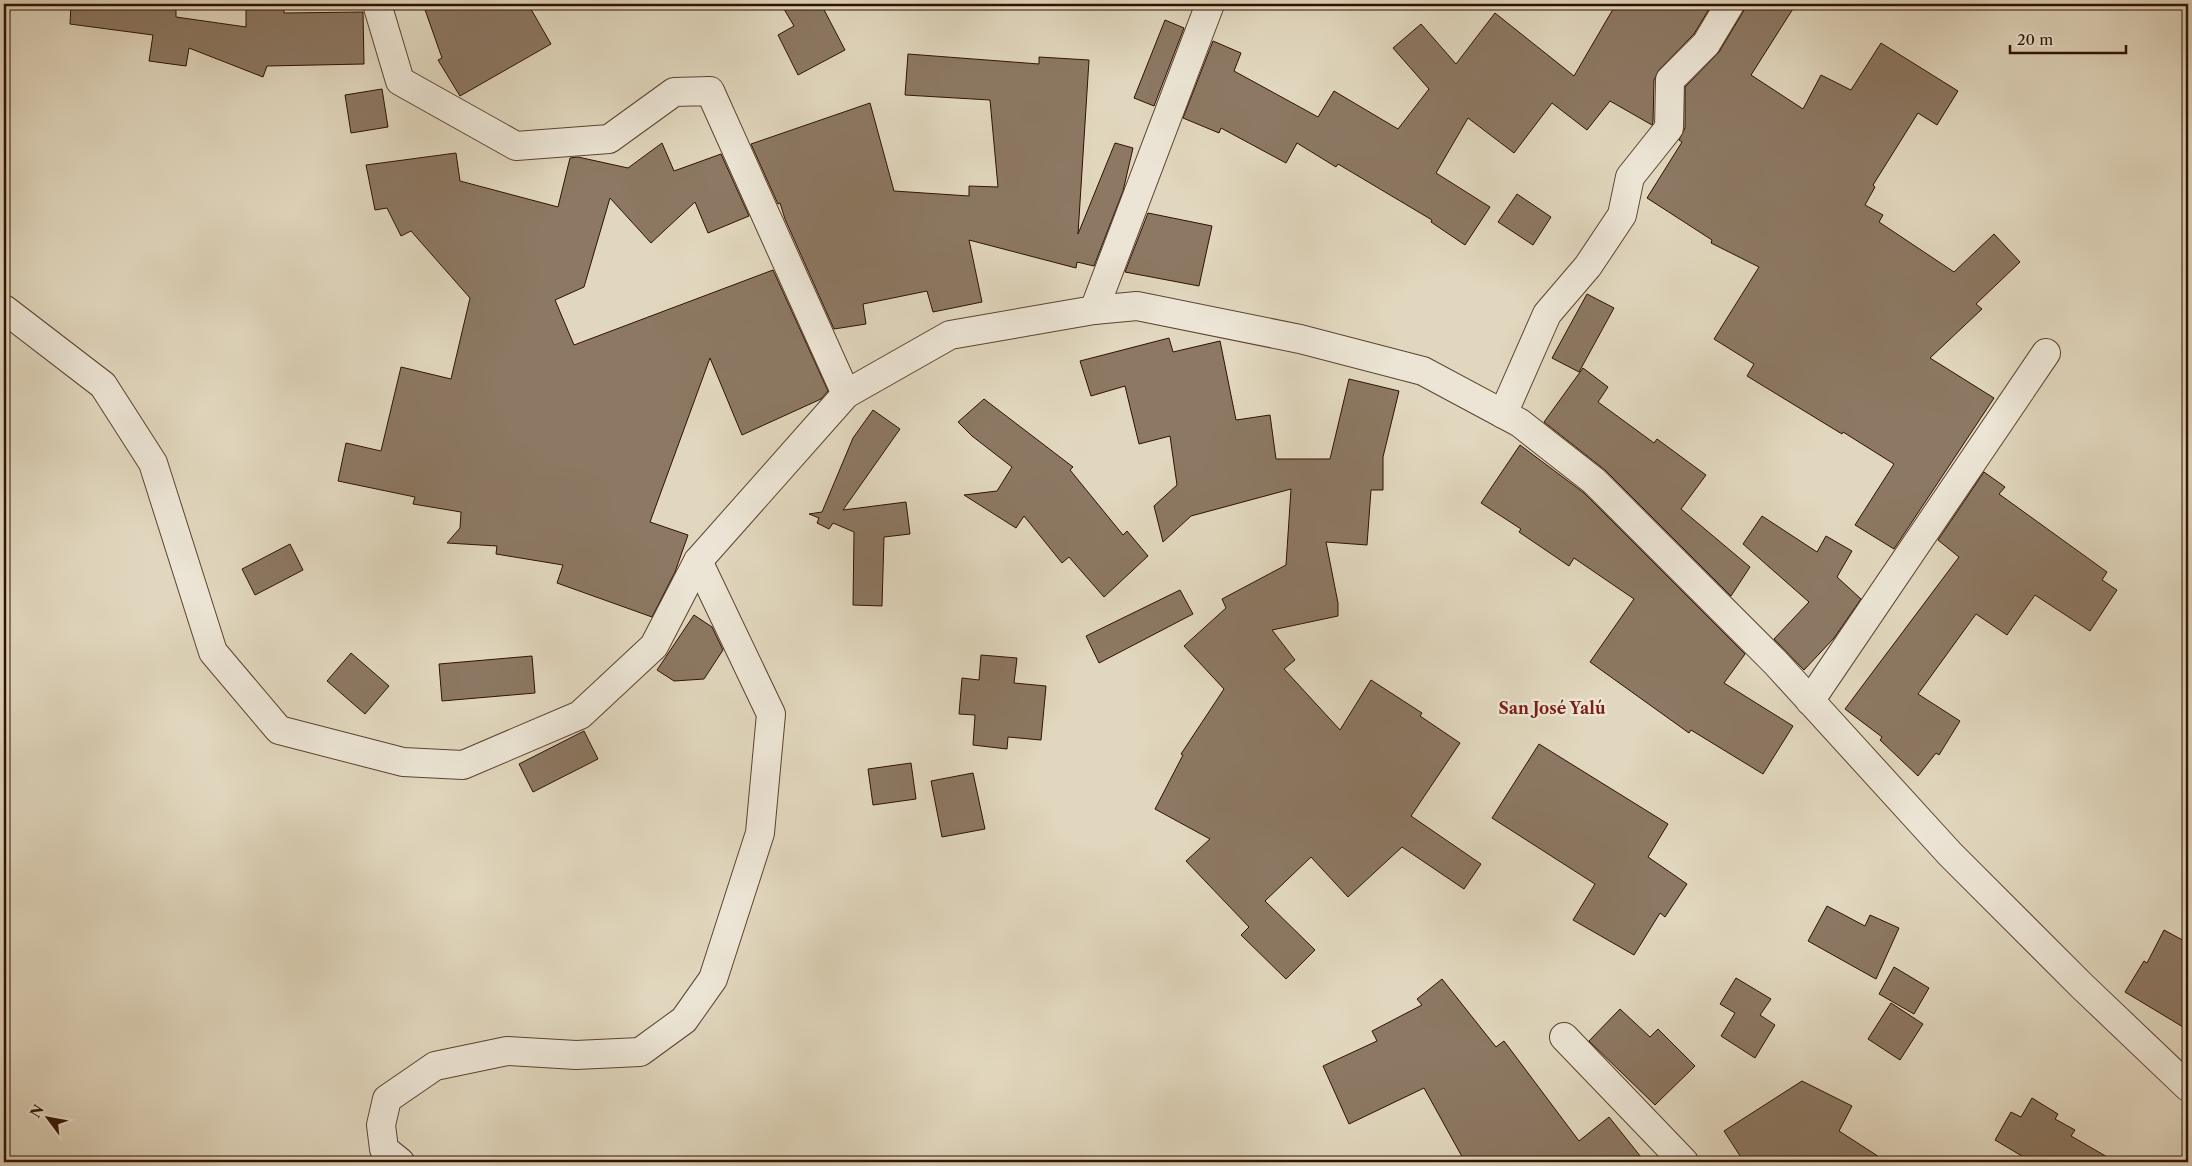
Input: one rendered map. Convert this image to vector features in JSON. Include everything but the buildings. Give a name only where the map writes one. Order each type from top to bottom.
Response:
[{"type":"street","points":[[377,4],[400,81],[516,146],[609,139],[674,92],[710,91],[846,394]]},
{"type":"street","points":[[1094,310],[1210,4]]},
{"type":"street","points":[[1503,414],[1547,314],[1588,266],[1622,215],[1630,176],[1668,128],[1670,80],[1706,44],[1730,4]]},
{"type":"street","points":[[4,308],[103,385],[153,463],[212,652],[279,730],[403,762],[463,764],[580,715],[654,646],[698,561],[846,394],[950,335],[1094,310],[1137,306],[1300,339],[1423,371],[1520,424],[1594,481],[1775,662],[1950,854],[2082,986],[2188,1087]]},
{"type":"street","points":[[1810,701],[2046,353]]},
{"type":"street","points":[[400,1162],[384,1149],[380,1125],[387,1099],[435,1066],[507,1051],[576,1055],[640,1052],[684,1020],[713,979],[760,833],[771,714],[698,561]]},
{"type":"street","points":[[1564,1037],[1684,1162]]},
{"type":"district","name":"San José Yalú","points":[[1552,708]]}]
